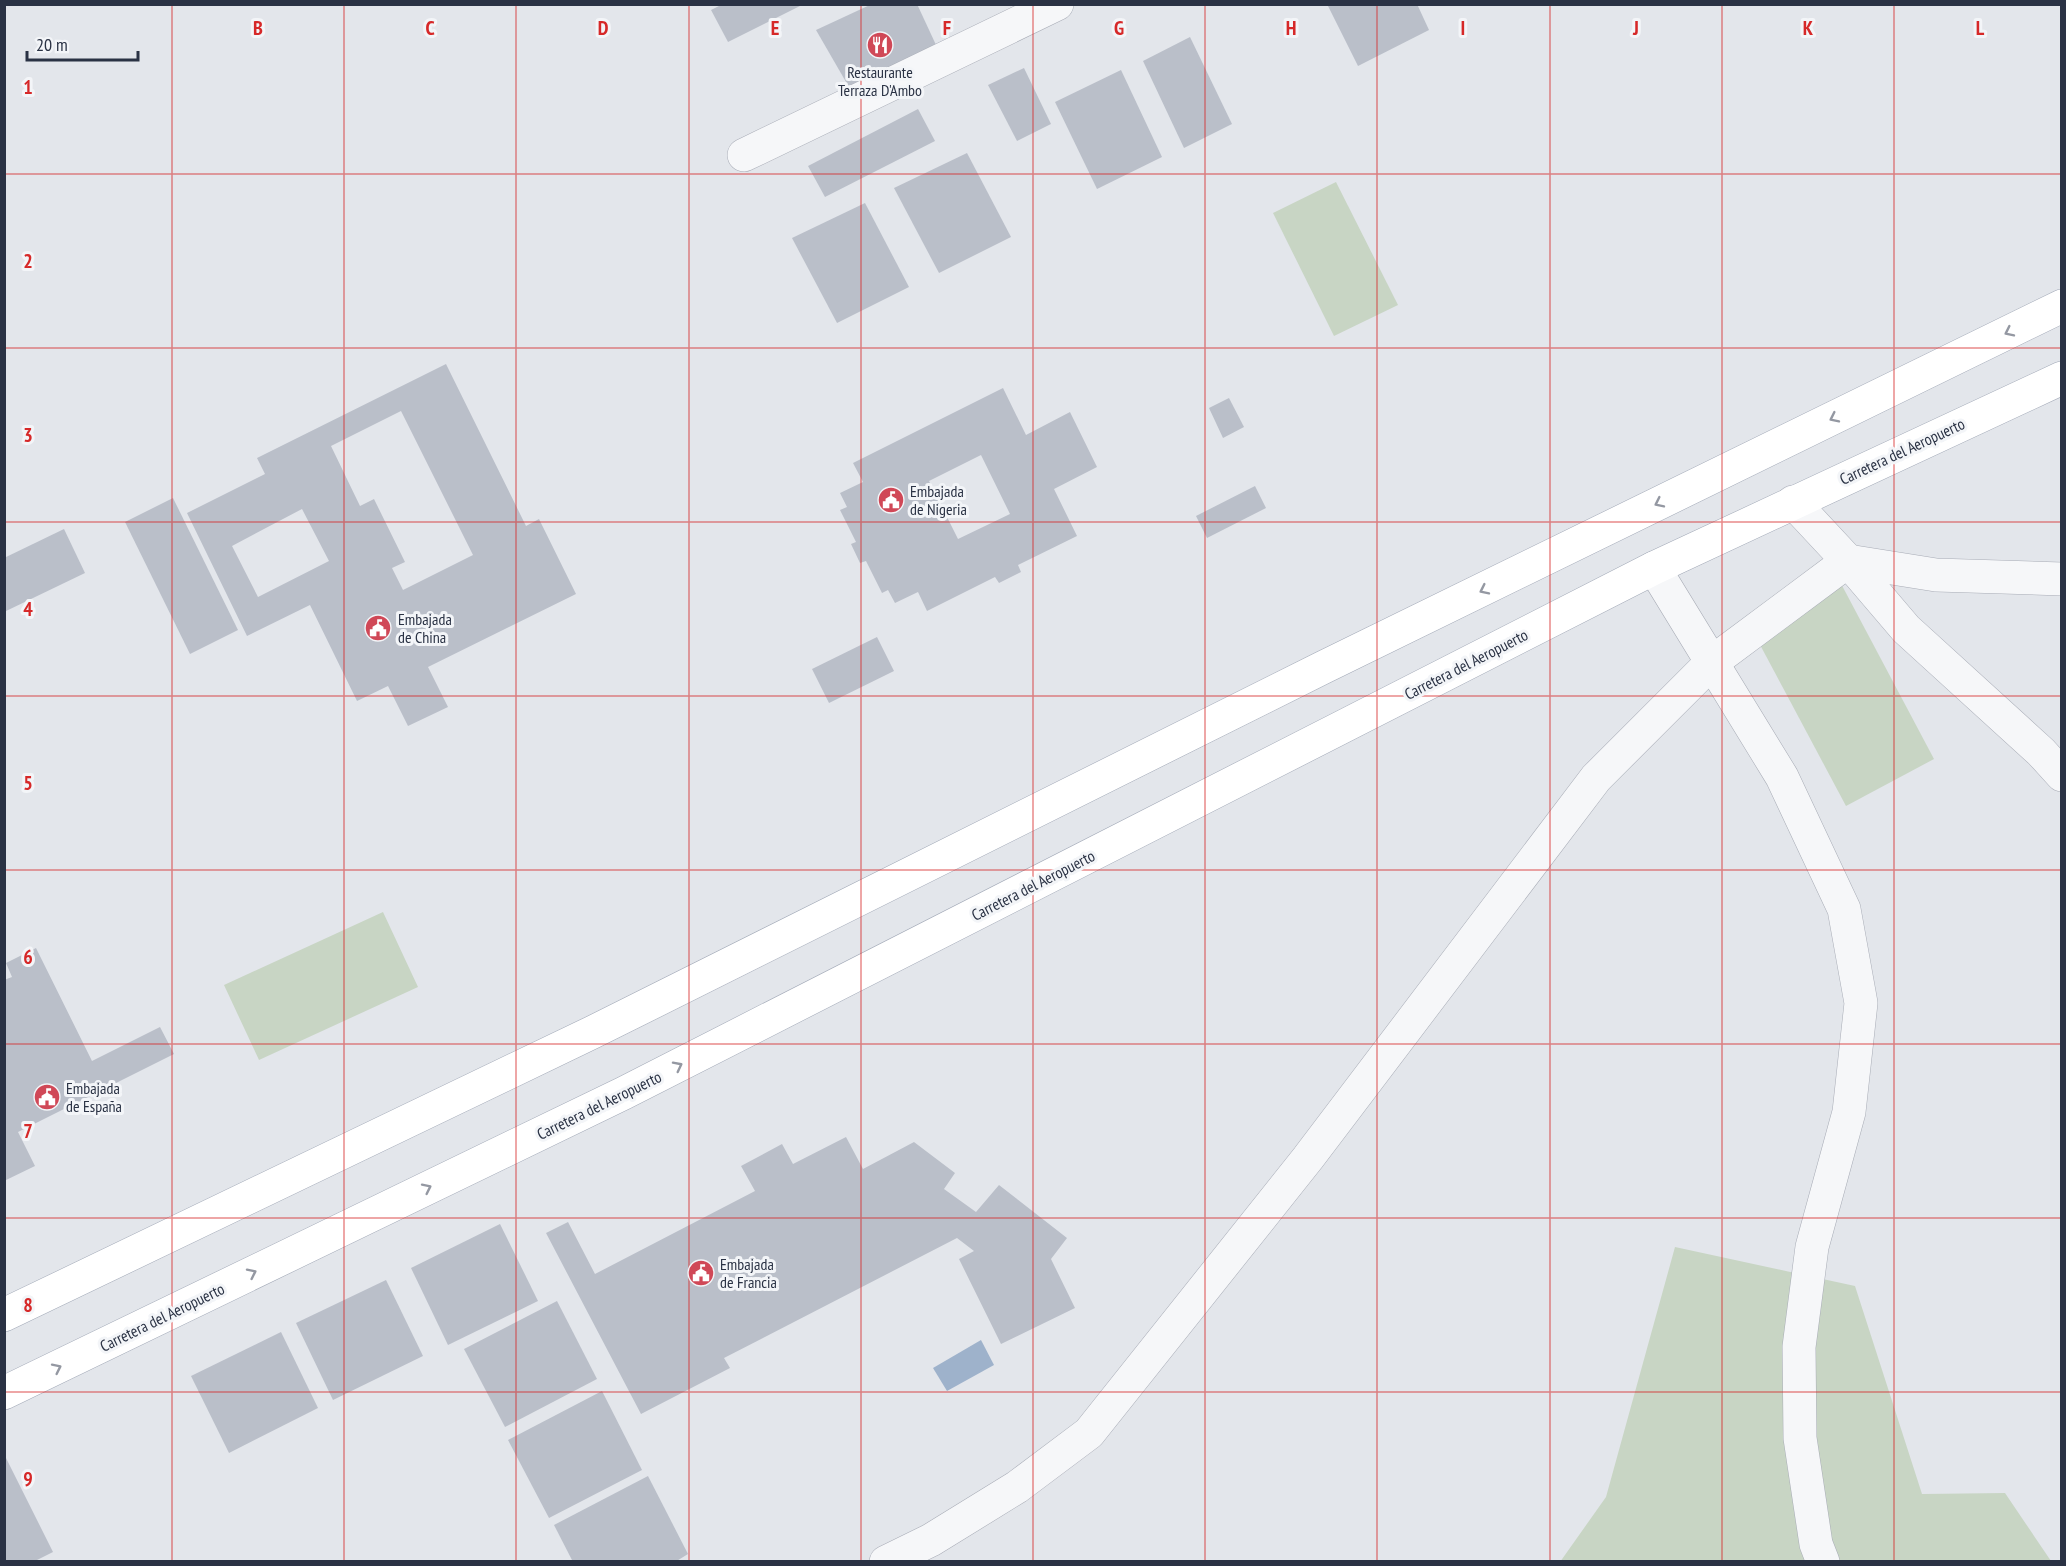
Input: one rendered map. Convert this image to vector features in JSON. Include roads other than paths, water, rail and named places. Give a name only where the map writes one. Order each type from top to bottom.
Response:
[{"type":"main road","points":[[4,1315],[593,1032],[1324,667],[2061,306]]},
{"type":"main road","name":"Carretera del Aeropuerto","points":[[4,1393],[624,1093],[1654,568],[2061,378]]},
{"type":"street","points":[[744,155],[1058,4]]},
{"type":"street","points":[[1793,502],[1848,561],[1906,629],[2041,752],[2061,776]]},
{"type":"street","points":[[886,1562],[931,1540],[1017,1487],[1089,1433],[1280,1193],[1596,777],[1711,663],[1848,561],[1936,575],[2061,579]]},
{"type":"street","points":[[1654,568],[1782,777],[1844,909],[1861,1003],[1849,1112],[1812,1247],[1799,1347],[1800,1438],[1816,1544],[1823,1562]]},
{"type":"water","points":[[981,1340],[994,1365],[947,1391],[933,1368]]},
{"type":"place","name":"Restaurante Terraza D'Ambo","points":[[880,45]]},
{"type":"place","name":"Embajada de Nigeria","points":[[891,500]]},
{"type":"place","name":"Embajada de China","points":[[378,628]]},
{"type":"place","name":"Embajada de España","points":[[47,1097]]},
{"type":"place","name":"Embajada de Francia","points":[[701,1273]]}]
